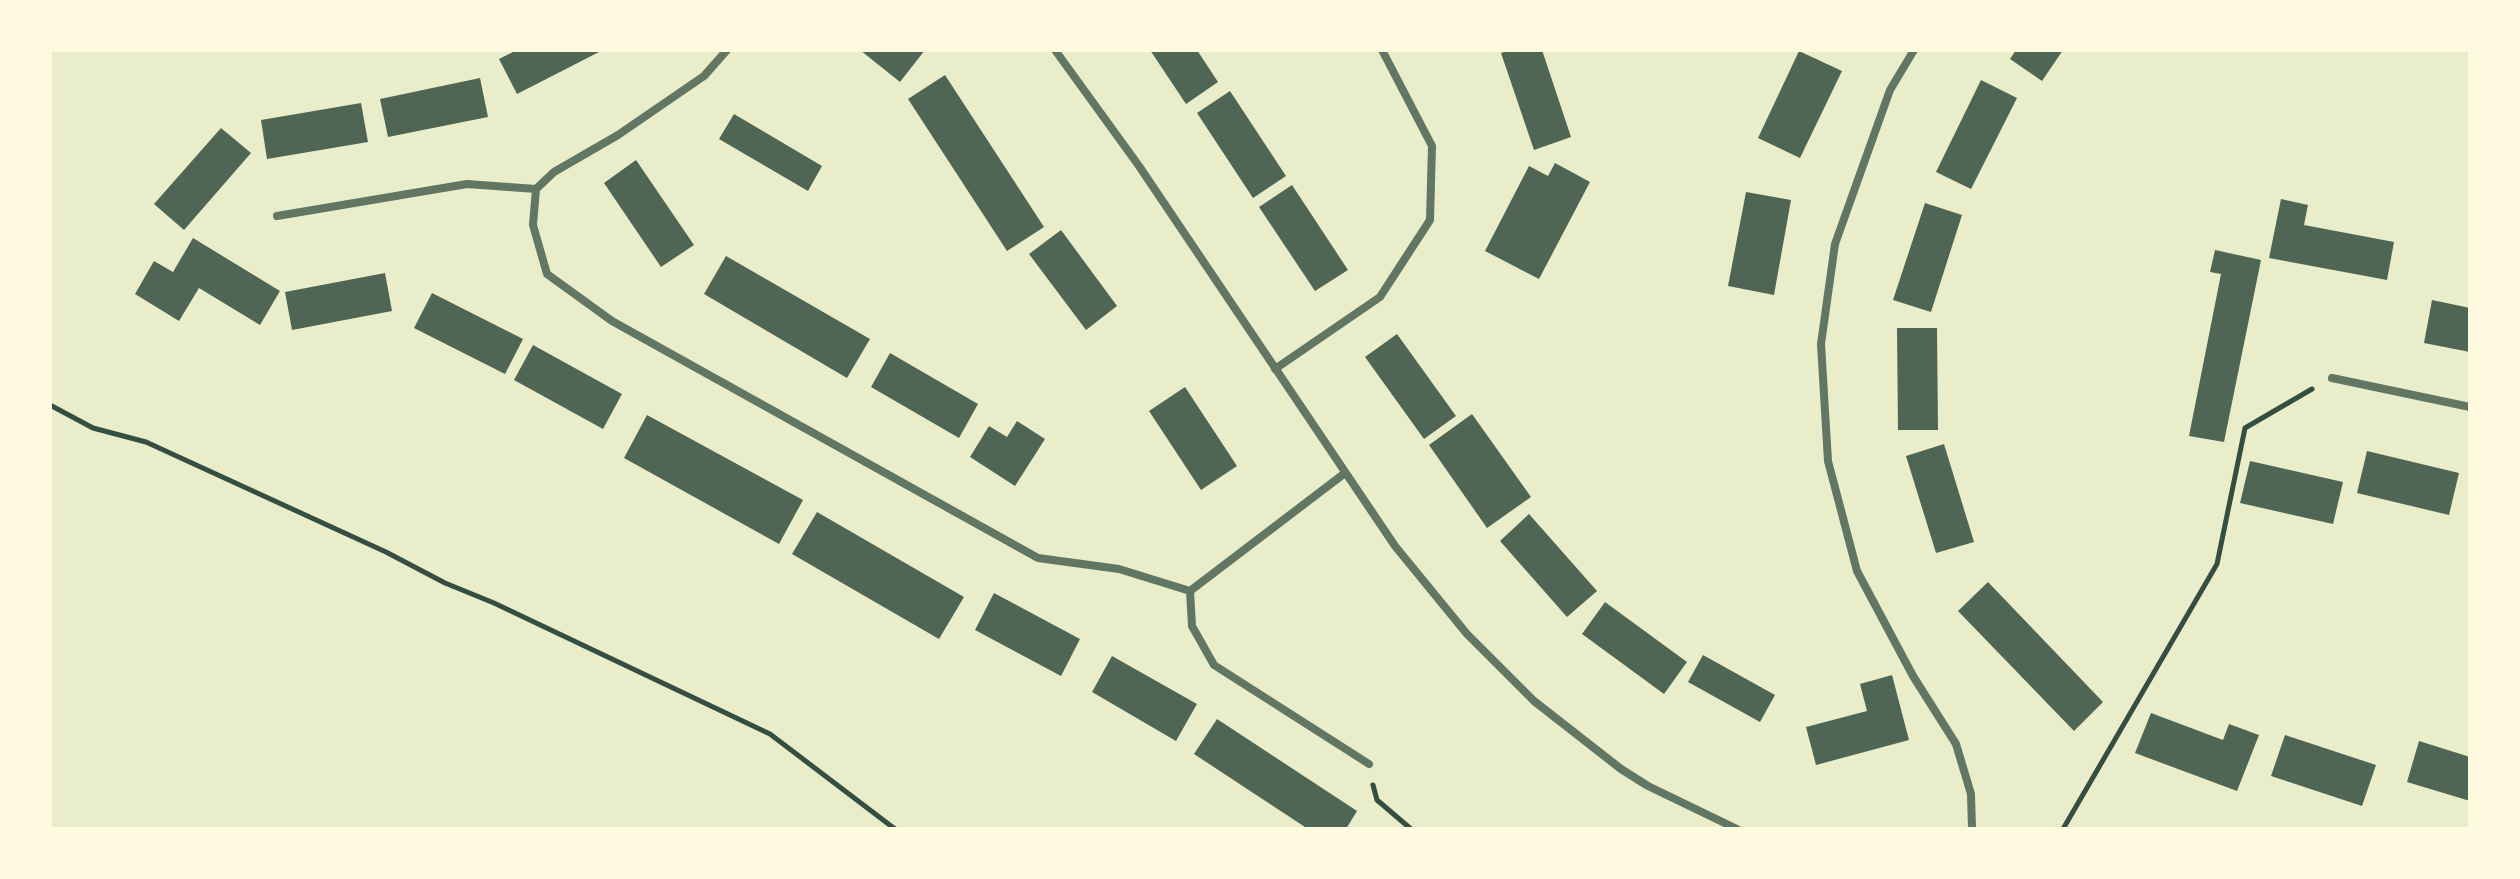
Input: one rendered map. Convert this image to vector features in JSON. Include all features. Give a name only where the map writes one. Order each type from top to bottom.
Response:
[{"type":"street","points":[[727,50],[704,76],[618,135],[554,172],[536,189],[533,225],[547,274],[612,321],[1038,558],[1119,569],[1190,591]]},
{"type":"street","points":[[1055,50],[1139,166],[1395,546],[1467,634],[1534,701],[1621,769],[1648,786],[1737,829]]},
{"type":"street","points":[[1275,369],[1380,297],[1430,220],[1432,146],[1382,50]]},
{"type":"street","points":[[1914,50],[1890,90],[1835,244],[1821,344],[1828,461],[1857,571],[1913,676],[1956,744],[1971,794],[1972,829]]},
{"type":"street","points":[[277,216],[467,184],[536,189]]},
{"type":"street","points":[[2332,378],[2470,407]]},
{"type":"street","points":[[1190,591],[1345,473]]},
{"type":"street","points":[[1190,591],[1192,626],[1214,665],[1369,764]]},
{"type":"path","points":[[2063,829],[2217,564],[2245,428],[2332,378]]},
{"type":"path","points":[[50,405],[93,428],[146,442],[770,734],[895,829]]},
{"type":"path","points":[[1369,764],[1377,800],[1411,829]]},
{"type":"building","points":[[517,50],[603,50],[517,94],[499,59]]},
{"type":"building","points":[[860,50],[925,50],[900,82]]},
{"type":"building","points":[[1150,50],[1197,50],[1218,82],[1186,104]]},
{"type":"building","points":[[1542,50],[1571,137],[1534,150],[1501,53]]},
{"type":"building","points":[[2016,50],[2063,50],[2042,81],[2010,59]]},
{"type":"building","points":[[1799,51],[1842,71],[1800,158],[1758,138]]},
{"type":"building","points":[[945,75],[1044,227],[1007,251],[908,99]]},
{"type":"building","points":[[480,78],[488,117],[388,137],[380,99]]},
{"type":"building","points":[[1981,80],[2017,98],[1971,189],[1936,172]]},
{"type":"building","points":[[1230,91],[1286,176],[1253,198],[1197,113]]},
{"type":"building","points":[[361,103],[368,142],[267,159],[261,120]]},
{"type":"building","points":[[734,114],[822,166],[808,191],[719,139]]},
{"type":"building","points":[[221,128],[251,153],[184,230],[154,204]]},
{"type":"building","points":[[636,160],[694,245],[661,267],[604,183]]},
{"type":"building","points":[[1555,163],[1590,182],[1539,279],[1485,251],[1529,166],[1548,176]]},
{"type":"building","points":[[1292,185],[1348,270],[1315,291],[1259,207]]},
{"type":"building","points":[[1746,192],[1791,200],[1774,295],[1728,286]]},
{"type":"building","points":[[2281,199],[2308,205],[2304,225],[2394,242],[2387,280],[2269,258]]},
{"type":"building","points":[[1925,203],[1962,215],[1931,312],[1893,300]]},
{"type":"building","points":[[1061,230],[1117,306],[1086,330],[1029,254]]},
{"type":"building","points":[[193,238],[280,291],[260,325],[199,288],[179,321],[135,294],[154,261],[173,272]]},
{"type":"building","points":[[2215,250],[2261,260],[2224,442],[2189,436],[2221,274],[2210,272]]},
{"type":"building","points":[[726,256],[870,339],[847,378],[704,294]]},
{"type":"building","points":[[385,273],[392,311],[292,330],[285,292]]},
{"type":"building","points":[[432,293],[523,339],[505,374],[414,328]]},
{"type":"building","points":[[2432,300],[2470,308],[2470,352],[2424,343]]},
{"type":"building","points":[[1897,328],[1937,328],[1938,430],[1898,430]]},
{"type":"building","points":[[1397,334],[1456,416],[1424,439],[1365,357]]},
{"type":"building","points":[[533,345],[622,394],[603,429],[514,380]]},
{"type":"building","points":[[890,353],[978,404],[959,438],[871,387]]},
{"type":"building","points":[[1185,387],[1237,466],[1201,490],[1149,411]]},
{"type":"building","points":[[1472,414],[1531,497],[1487,528],[1429,445]]},
{"type":"building","points":[[647,415],[803,500],[779,544],[624,458]]},
{"type":"building","points":[[1017,421],[1045,439],[1015,486],[970,457],[989,426],[1007,437]]},
{"type":"building","points":[[1944,444],[1974,542],[1936,553],[1906,456]]},
{"type":"building","points":[[2367,451],[2459,473],[2449,515],[2357,493]]},
{"type":"building","points":[[2250,461],[2343,482],[2333,524],[2240,503]]},
{"type":"building","points":[[817,512],[964,597],[939,639],[792,554]]},
{"type":"building","points":[[1529,514],[1597,591],[1567,617],[1500,541]]},
{"type":"building","points":[[1988,582],[2103,702],[2074,731],[1958,611]]},
{"type":"building","points":[[994,593],[1080,639],[1061,676],[975,630]]},
{"type":"building","points":[[1605,602],[1687,662],[1664,694],[1582,634]]},
{"type":"building","points":[[1703,655],[1775,695],[1760,722],[1688,682]]},
{"type":"building","points":[[1112,656],[1197,704],[1176,741],[1092,692]]},
{"type":"building","points":[[1892,675],[1909,740],[1816,765],[1806,727],[1867,711],[1860,684]]},
{"type":"building","points":[[2151,713],[2223,740],[2229,724],[2259,735],[2237,791],[2135,753]]},
{"type":"building","points":[[1217,719],[1357,811],[1346,829],[1308,829],[1194,754]]},
{"type":"building","points":[[2285,735],[2376,765],[2362,806],[2271,776]]},
{"type":"building","points":[[2419,741],[2470,757],[2470,801],[2407,782]]}]
